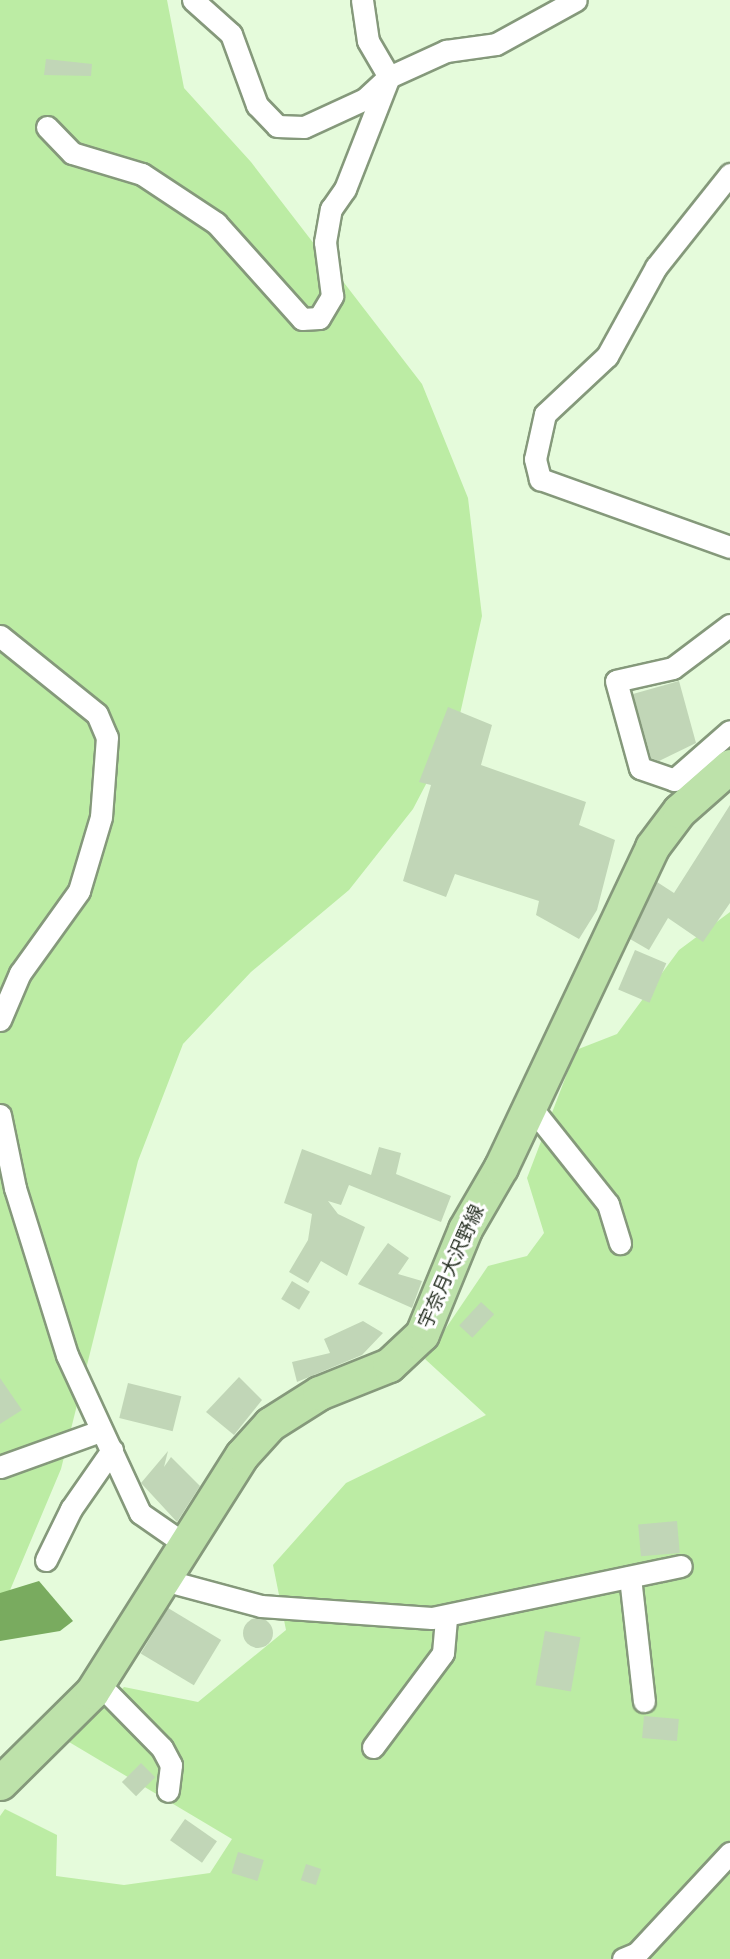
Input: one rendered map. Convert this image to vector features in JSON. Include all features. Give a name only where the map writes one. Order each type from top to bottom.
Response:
[{"type":"main road","name":"宇奈月大沢野線","points":[[0,1783],[98,1683],[242,1455],[270,1424],[319,1393],[389,1365],[422,1334],[465,1229],[530,1106],[652,847],[679,811],[730,766]]},
{"type":"street","points":[[193,0],[231,34],[257,105],[277,126],[304,127],[365,99],[389,76],[446,51],[496,44],[576,0]]},
{"type":"street","points":[[362,0],[368,41],[389,76]]},
{"type":"street","points":[[47,127],[72,153],[142,174],[216,223],[302,319],[319,318],[332,296],[326,242],[331,209],[345,189],[389,76]]},
{"type":"street","points":[[730,174],[656,267],[607,356],[545,414],[534,459],[540,479],[730,547]]},
{"type":"street","points":[[730,625],[673,668],[616,681],[640,768],[674,780],[730,731]]},
{"type":"street","points":[[0,636],[97,714],[107,737],[102,817],[79,891],[20,973],[0,1020]]},
{"type":"street","points":[[530,1106],[608,1204],[620,1243]]},
{"type":"street","points":[[0,1115],[8,1194],[67,1355],[140,1513],[186,1545]]},
{"type":"street","points":[[0,1467],[100,1431]]},
{"type":"street","points":[[46,1560],[71,1509],[112,1450]]},
{"type":"street","points":[[164,1580],[261,1606],[367,1618],[446,1616],[681,1566]]},
{"type":"street","points":[[630,1577],[644,1701]]},
{"type":"street","points":[[373,1747],[443,1653],[446,1616]]},
{"type":"street","points":[[98,1683],[162,1748],[171,1765],[168,1791]]},
{"type":"street","points":[[623,1959],[638,1953],[730,1853]]},
{"type":"shaded area","points":[[0,0],[167,0],[184,88],[251,162],[422,384],[468,498],[482,616],[458,723],[413,809],[349,890],[251,972],[183,1044],[138,1161],[61,1469],[0,1614]]},
{"type":"shaded area","points":[[730,912],[730,1959],[0,1959],[0,1816],[5,1809],[57,1835],[56,1876],[124,1885],[210,1873],[232,1839],[69,1742],[124,1687],[198,1702],[286,1630],[273,1565],[346,1483],[486,1415],[425,1359],[488,1266],[527,1256],[544,1233],[527,1178],[576,1050],[617,1034],[679,950]]},
{"type":"shaded area","points":[[39,1581],[73,1621],[60,1631],[0,1641],[0,1593]]},
{"type":"building","points":[[46,59],[92,64],[91,76],[44,75]]},
{"type":"building","points":[[679,681],[696,743],[659,761],[651,758],[633,694]]},
{"type":"building","points":[[448,707],[492,725],[481,765],[586,802],[579,825],[615,840],[597,910],[579,939],[536,915],[539,901],[455,874],[446,897],[403,881],[431,785],[419,782]]},
{"type":"building","points":[[730,805],[730,903],[703,942],[668,918],[649,950],[630,939],[657,882],[674,893]]},
{"type":"building","points":[[635,950],[666,963],[649,1003],[618,990]]},
{"type":"building","points":[[379,1147],[401,1153],[396,1174],[451,1196],[441,1222],[349,1185],[341,1205],[328,1201],[338,1214],[365,1227],[347,1276],[321,1261],[308,1283],[289,1272],[308,1240],[312,1214],[284,1203],[302,1149],[371,1175]]},
{"type":"building","points":[[388,1243],[409,1258],[398,1274],[422,1281],[412,1308],[358,1284]]},
{"type":"building","points":[[292,1281],[310,1292],[299,1310],[281,1299]]},
{"type":"building","points":[[481,1302],[494,1314],[472,1338],[459,1325]]},
{"type":"building","points":[[363,1321],[383,1333],[362,1355],[297,1382],[292,1362],[330,1353],[324,1339]]},
{"type":"building","points":[[239,1377],[262,1400],[234,1435],[206,1412]]},
{"type":"building","points":[[0,1378],[22,1410],[0,1424]]},
{"type":"building","points":[[128,1383],[181,1396],[173,1431],[119,1418]]},
{"type":"building","points":[[168,1451],[164,1467],[171,1457],[200,1486],[177,1522],[141,1483]]},
{"type":"building","points":[[677,1521],[680,1553],[641,1556],[638,1524]]},
{"type":"building","points":[[168,1608],[221,1640],[194,1685],[141,1653]]},
{"type":"building","points":[[258,1618],[264,1619],[272,1627],[272,1639],[264,1647],[258,1648],[252,1647],[244,1639],[243,1633],[244,1627],[252,1619]]},
{"type":"building","points":[[545,1631],[580,1637],[571,1691],[535,1685]]},
{"type":"building","points":[[644,1716],[679,1719],[677,1741],[642,1738]]},
{"type":"building","points":[[141,1763],[155,1777],[136,1796],[122,1782]]},
{"type":"building","points":[[185,1819],[217,1841],[202,1863],[170,1840]]},
{"type":"building","points":[[238,1852],[264,1860],[257,1881],[232,1873]]},
{"type":"building","points":[[306,1864],[321,1869],[316,1885],[301,1880]]}]
